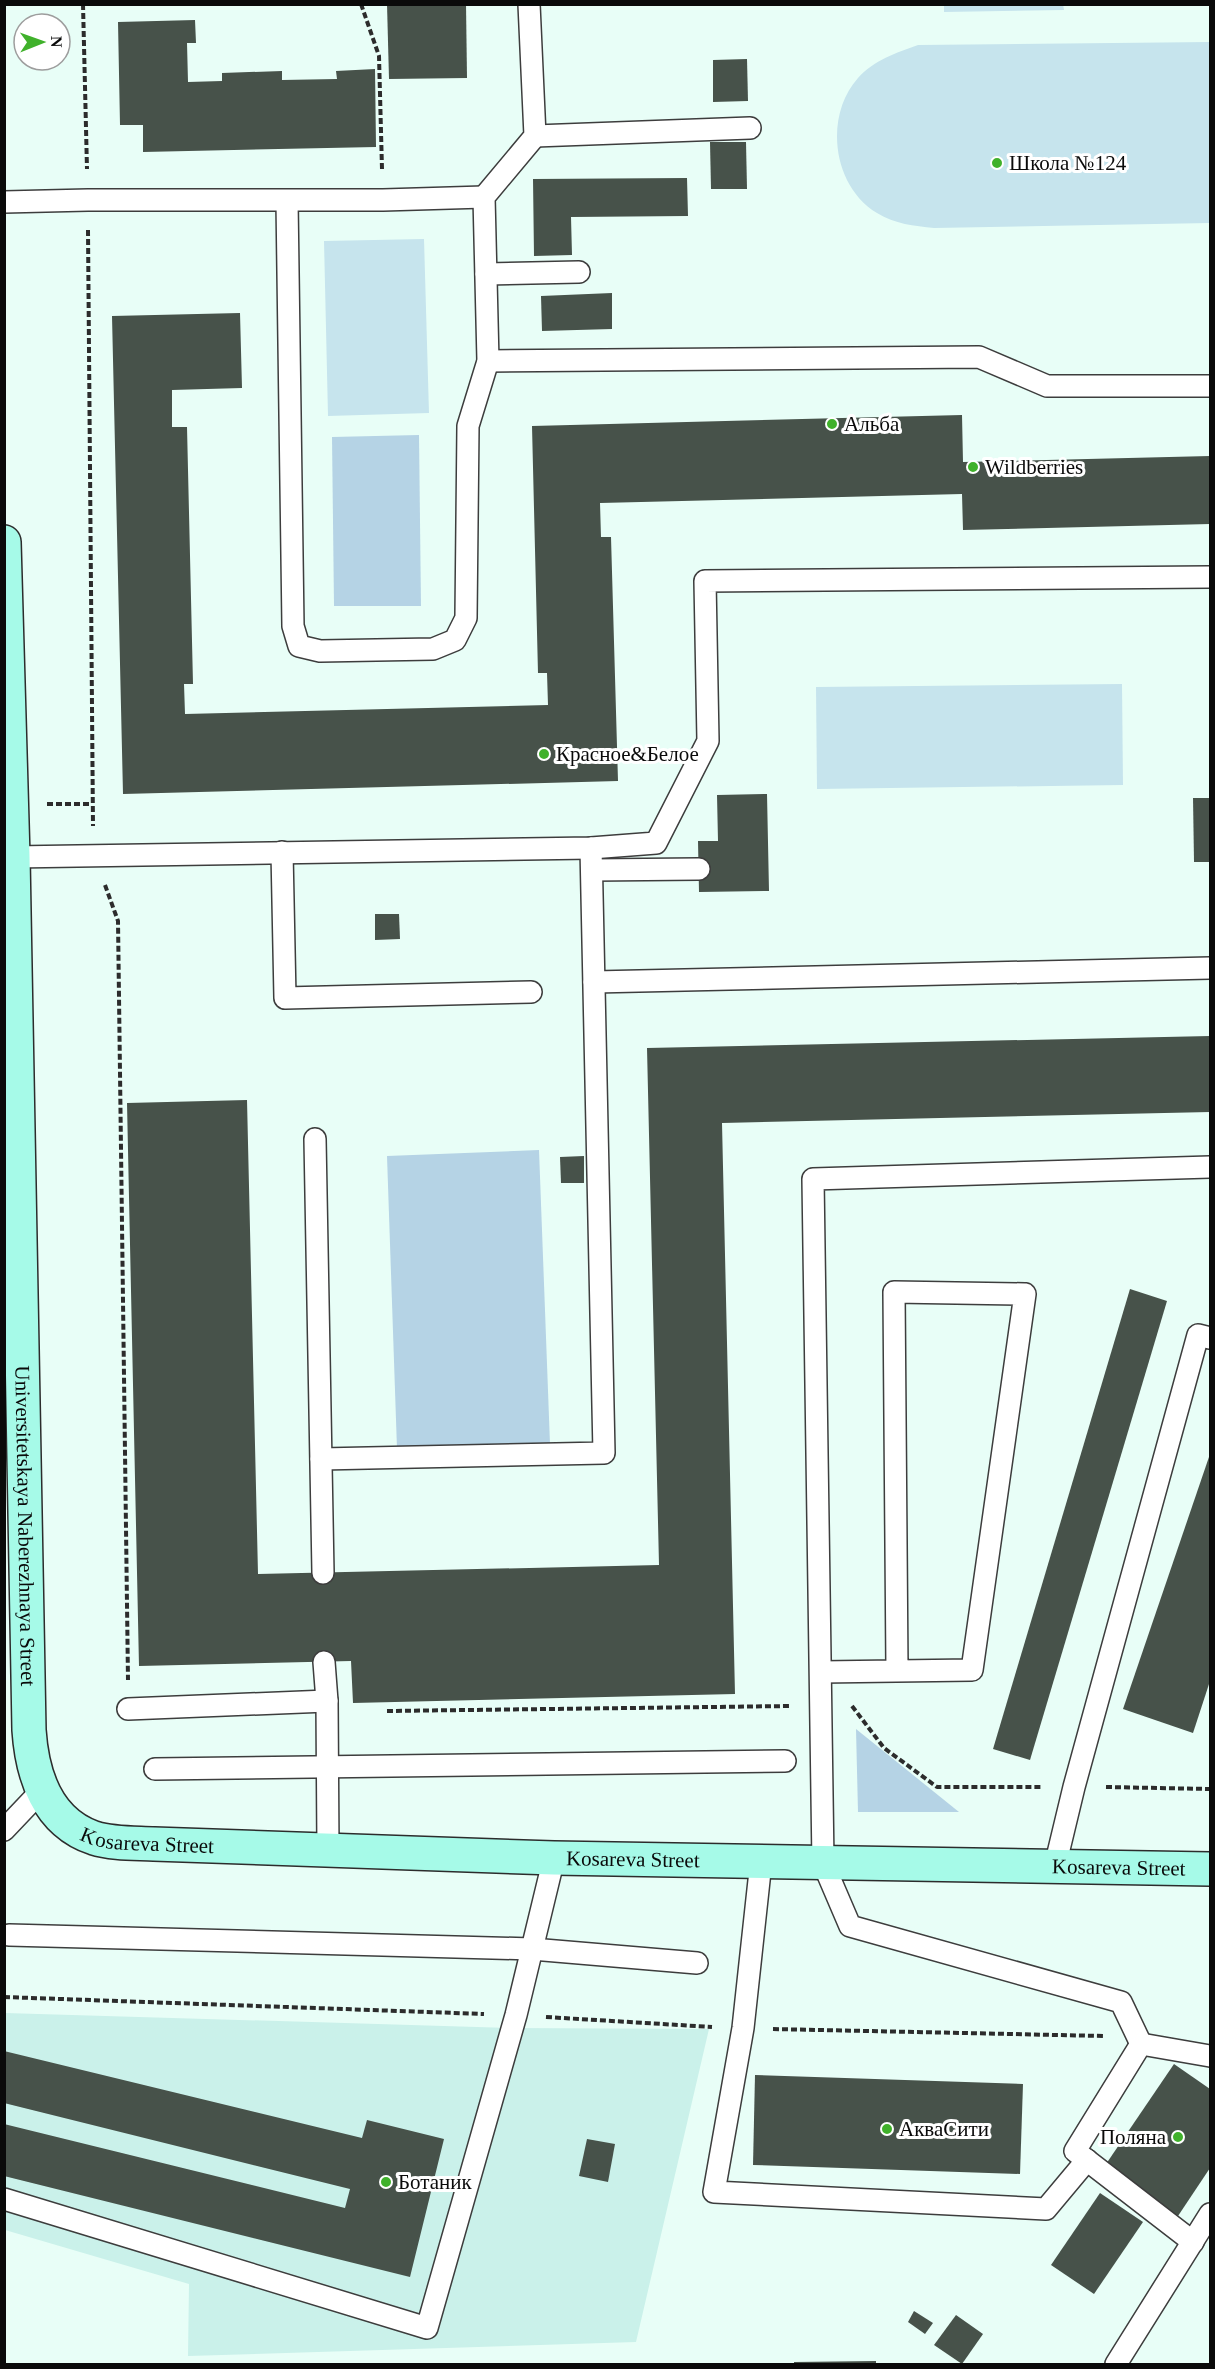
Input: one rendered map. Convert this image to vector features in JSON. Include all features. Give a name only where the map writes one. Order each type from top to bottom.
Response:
[{"type":"main road","name":"Universitetskaya Naberezhnaya Street","points":[[4,542],[13,857],[9,922],[29,1730],[33,1765],[42,1790],[62,1817]]},
{"type":"main road","name":"Kosareva Street","points":[[62,1817],[77,1830],[95,1838],[123,1843],[554,1858],[1210,1869]]},
{"type":"lane","points":[[286,201],[293,626],[299,646],[321,651],[433,650],[455,640],[466,618],[468,426],[488,361],[483,197],[535,136],[529,4]]},
{"type":"lane","points":[[535,136],[750,128]]},
{"type":"lane","points":[[4,202],[383,200],[483,197]]},
{"type":"lane","points":[[486,274],[579,272]]},
{"type":"lane","points":[[488,361],[979,357],[1047,386],[1210,386]]},
{"type":"lane","points":[[13,857],[591,848],[656,843],[708,741],[705,581],[1210,577]]},
{"type":"lane","points":[[321,1459],[604,1453],[591,848]]},
{"type":"lane","points":[[282,852],[285,998],[531,992]]},
{"type":"lane","points":[[592,870],[699,868]]},
{"type":"lane","points":[[594,982],[1210,968]]},
{"type":"lane","points":[[315,1139],[323,1573]]},
{"type":"lane","points":[[1139,2040],[1120,2002],[850,1926],[823,1863],[813,1179],[1210,1167]]},
{"type":"lane","points":[[821,1672],[972,1670],[1025,1294],[894,1292],[897,1670]]},
{"type":"lane","points":[[1055,1866],[1074,1786],[1198,1335],[1210,1338]]},
{"type":"lane","points":[[324,1662],[327,1701],[328,1850]]},
{"type":"lane","points":[[128,1709],[327,1701]]},
{"type":"lane","points":[[155,1769],[785,1761]]},
{"type":"lane","points":[[4,1830],[42,1790]]},
{"type":"lane","points":[[4,2199],[427,2328],[516,2015],[554,1858]]},
{"type":"lane","points":[[760,1862],[742,2028],[714,2192],[1047,2209],[1087,2160]]},
{"type":"lane","points":[[9,1935],[532,1949],[697,1963]]},
{"type":"lane","points":[[1139,2040],[1210,2056]]},
{"type":"lane","points":[[1139,2040],[1075,2151],[1193,2242]]},
{"type":"lane","points":[[1116,2364],[1210,2214]]},
{"type":"path","points":[[361,4],[379,56],[383,200]]},
{"type":"path","points":[[4,1997],[516,2015],[742,2028],[1139,2040]]},
{"type":"shaded area","points":[[1063,4],[1064,10],[944,12],[944,5]]},
{"type":"shaded area","points":[[1210,42],[1210,223],[934,228],[919,226],[898,222],[877,213],[862,201],[850,186],[842,168],[837,130],[840,111],[847,94],[858,78],[871,66],[918,45]]},
{"type":"shaded area","points":[[424,239],[429,413],[328,416],[324,241]]},
{"type":"shaded area","points":[[419,435],[421,606],[334,606],[332,437]]},
{"type":"shaded area","points":[[1122,684],[1123,785],[817,789],[816,687]]},
{"type":"shaded area","points":[[539,1150],[550,1444],[397,1449],[387,1156]]},
{"type":"shaded area","points":[[856,1729],[959,1812],[858,1812]]},
{"type":"shaded area","points":[[5,2013],[512,2028],[709,2029],[636,2342],[188,2356],[189,2284],[5,2230]]},
{"type":"building","points":[[387,4],[466,4],[467,78],[389,79]]},
{"type":"building","points":[[195,20],[196,43],[187,43],[188,82],[222,81],[222,73],[282,71],[282,80],[337,79],[336,71],[375,69],[376,147],[143,152],[143,125],[120,125],[118,22]]},
{"type":"building","points":[[747,59],[748,101],[713,102],[713,60]]},
{"type":"building","points":[[710,142],[746,142],[747,189],[711,189]]},
{"type":"building","points":[[687,178],[688,216],[571,217],[572,255],[534,256],[533,179]]},
{"type":"building","points":[[612,293],[612,329],[542,331],[541,296]]},
{"type":"building","points":[[240,313],[242,388],[172,390],[172,427],[187,427],[193,684],[184,684],[185,714],[548,705],[547,673],[538,673],[532,426],[962,415],[963,462],[1210,456],[1210,524],[963,530],[962,494],[600,503],[601,537],[611,537],[618,781],[123,794],[112,316]]},
{"type":"building","points":[[767,794],[769,891],[699,892],[698,841],[718,841],[717,795]]},
{"type":"building","points":[[1193,798],[1210,798],[1210,862],[1194,862]]},
{"type":"building","points":[[375,914],[399,914],[400,939],[375,940]]},
{"type":"building","points":[[1210,1036],[1210,1112],[722,1123],[735,1694],[353,1703],[351,1661],[139,1666],[127,1103],[247,1100],[258,1574],[659,1565],[647,1048]]},
{"type":"building","points":[[584,1156],[584,1183],[561,1183],[560,1157]]},
{"type":"building","points":[[1130,1289],[1167,1301],[1030,1760],[993,1749]]},
{"type":"building","points":[[1210,1454],[1210,1681],[1193,1733],[1123,1709]]},
{"type":"building","points":[[4,2051],[362,2138],[367,2120],[444,2139],[410,2277],[4,2176],[4,2124],[345,2208],[350,2189],[4,2103]]},
{"type":"building","points":[[1174,2064],[1210,2089],[1210,2168],[1178,2216],[1104,2167]]},
{"type":"building","name":"АкваСити","points":[[755,2075],[1023,2084],[1020,2174],[753,2165]]},
{"type":"building","points":[[587,2139],[615,2144],[608,2182],[579,2176]]},
{"type":"building","points":[[1100,2193],[1143,2222],[1094,2294],[1051,2265]]},
{"type":"building","points":[[914,2311],[933,2323],[925,2334],[908,2322]]},
{"type":"building","points":[[956,2315],[983,2334],[962,2364],[934,2345]]},
{"type":"building","points":[[876,2361],[876,2364],[794,2364],[794,2362]]},
{"type":"place","name":"Школа №124","points":[[997,163]]},
{"type":"place","name":"Альба","points":[[832,424]]},
{"type":"place","name":"Wildberries","points":[[973,467]]},
{"type":"place","name":"Красное&Белое","points":[[544,754]]},
{"type":"place","name":"АкваСити","points":[[887,2129]]},
{"type":"place","name":"Поляна","points":[[1178,2137]]},
{"type":"place","name":"Ботаник","points":[[386,2182]]}]
